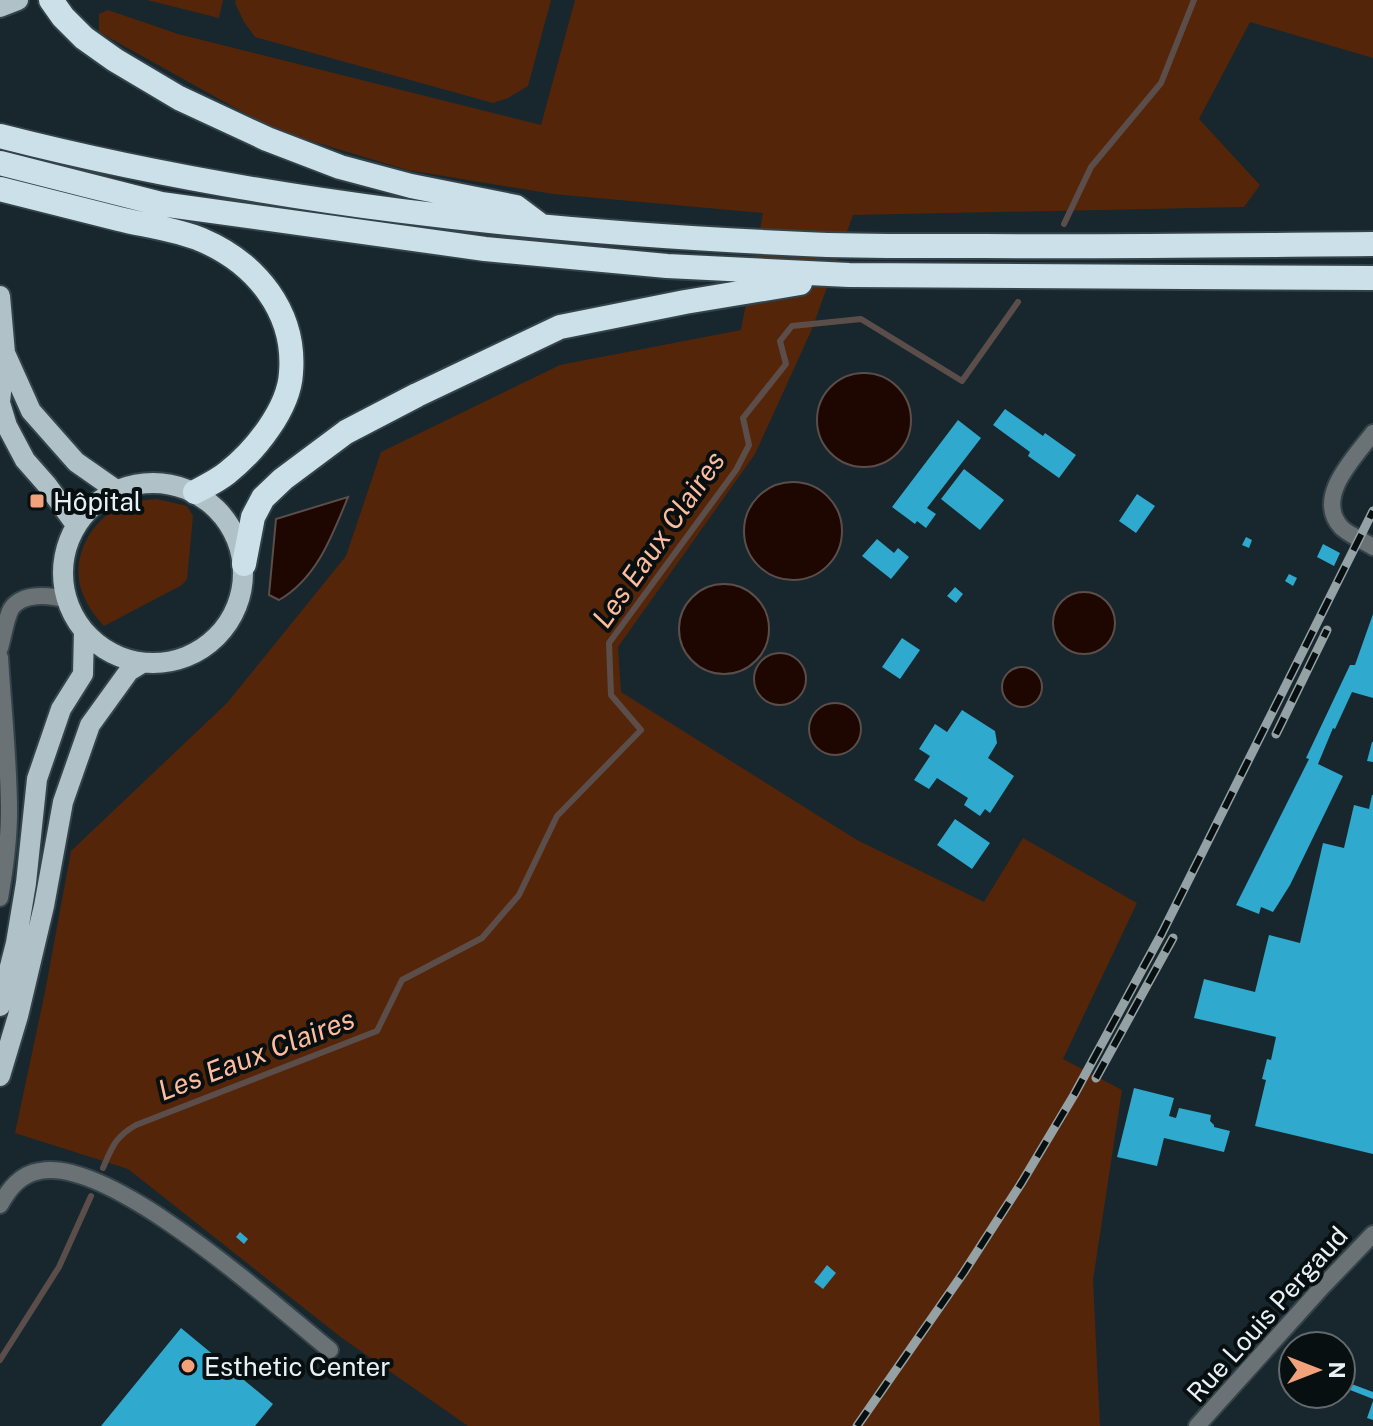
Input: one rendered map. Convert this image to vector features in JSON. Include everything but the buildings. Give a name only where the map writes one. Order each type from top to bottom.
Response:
[{"type":"highway","points":[[51,0],[84,38],[115,60],[179,98],[267,139],[340,167],[411,186],[516,207],[542,227]]},
{"type":"highway","points":[[0,136],[260,190],[542,227],[821,244],[1373,244]]},
{"type":"highway","points":[[0,163],[161,204],[470,247],[667,266],[849,275],[1373,278]]},
{"type":"highway","points":[[0,189],[200,239],[236,258],[259,278],[277,304],[288,333],[292,360],[290,387],[281,410],[237,465],[195,492]]},
{"type":"highway","points":[[244,564],[253,517],[263,498],[283,479],[346,432],[417,395],[560,327],[685,302],[849,275]]},
{"type":"main road","points":[[0,296],[5,353],[0,402],[7,426],[25,460],[76,525]]},
{"type":"main road","points":[[5,353],[31,411],[76,462],[116,490]]},
{"type":"main road","points":[[136,484],[176,484],[195,492],[219,510],[236,535],[244,564],[243,591],[233,616],[217,638],[194,654],[169,662],[142,663],[120,657],[100,646],[84,631],[67,600],[63,563],[76,525],[93,505],[116,490],[136,484]]},
{"type":"main road","points":[[0,1006],[16,943],[26,883],[37,779],[61,709],[83,674],[84,631]]},
{"type":"main road","points":[[0,1076],[44,906],[63,802],[90,725],[129,671],[142,663]]},
{"type":"street","points":[[1373,433],[1340,476],[1332,494],[1332,512],[1341,528],[1373,547]]},
{"type":"street","points":[[0,648],[11,608],[28,597],[67,600]]},
{"type":"street","points":[[0,657],[9,815],[0,897]]},
{"type":"street","points":[[0,1205],[9,1189],[21,1178],[37,1171],[56,1169],[76,1173],[108,1187],[145,1206],[213,1255],[330,1350]]},
{"type":"street","name":"Rue Louis Pergaud","points":[[1197,1426],[1373,1234]]},
{"type":"shaded area","points":[[147,0],[223,0],[219,18]]},
{"type":"shaded area","points":[[236,0],[551,0],[528,86],[493,103],[255,37],[244,22]]},
{"type":"shaded area","points":[[575,0],[1373,0],[1373,58],[1250,22],[1199,119],[1260,185],[1244,207],[853,215],[812,329],[755,454],[618,647],[621,692],[857,840],[984,902],[1023,838],[1137,903],[1063,1059],[1122,1090],[1093,1280],[1100,1426],[468,1426],[342,1338],[128,1169],[15,1133],[71,851],[227,703],[346,556],[381,452],[560,365],[741,330],[763,213],[553,194],[407,170],[275,130],[99,32],[99,14],[108,10],[178,34],[541,125]]},
{"type":"shaded area","points":[[864,373],[882,377],[897,387],[907,402],[911,420],[907,438],[897,453],[882,463],[864,467],[846,463],[831,453],[821,438],[817,420],[821,402],[831,387],[846,377]]},
{"type":"shaded area","points":[[793,482],[812,486],[828,496],[838,512],[842,531],[838,550],[828,566],[812,576],[793,580],[774,576],[758,566],[748,550],[744,531],[748,512],[758,496],[774,486]]},
{"type":"shaded area","points":[[348,497],[322,555],[304,580],[279,600],[269,595],[276,519]]},
{"type":"shaded area","points":[[157,499],[187,506],[193,516],[187,579],[182,585],[104,626],[85,600],[81,589],[79,562],[83,548],[97,524],[119,507]]},
{"type":"shaded area","points":[[724,584],[741,588],[756,597],[765,612],[769,629],[765,646],[756,661],[741,670],[724,674],[707,670],[692,661],[683,646],[679,629],[683,612],[692,597],[707,588]]},
{"type":"shaded area","points":[[1084,592],[1106,601],[1115,623],[1106,645],[1084,654],[1062,645],[1053,623],[1062,601]]},
{"type":"shaded area","points":[[780,653],[798,661],[806,679],[798,697],[780,705],[762,697],[754,679],[762,661]]},
{"type":"shaded area","points":[[1022,667],[1036,673],[1042,687],[1036,701],[1022,707],[1008,701],[1002,687],[1008,673]]},
{"type":"shaded area","points":[[835,703],[853,711],[861,729],[853,747],[835,755],[817,747],[809,729],[817,711]]},
{"type":"waterway","name":"Les Eaux Claires","points":[[1064,224],[1091,167],[1161,83],[1194,0]]},
{"type":"waterway","name":"Les Eaux Claires","points":[[103,1168],[115,1143],[136,1125],[377,1031],[402,980],[482,938],[519,895],[557,816],[641,730],[611,695],[609,643],[736,470],[749,445],[743,418],[786,364],[780,341],[792,326],[861,319],[962,381],[1018,302]]},
{"type":"waterway","name":"Les Eaux Claires","points":[[0,1360],[59,1267],[91,1196]]},
{"type":"railway","points":[[857,1426],[964,1272],[1074,1095],[1162,933],[1373,511]]},
{"type":"railway","points":[[1276,734],[1327,630]]},
{"type":"railway","points":[[1096,1078],[1173,938]]},
{"type":"place","name":"Hôpital","points":[[37,501]]},
{"type":"place","name":"Esthetic Center","points":[[188,1366]]}]
